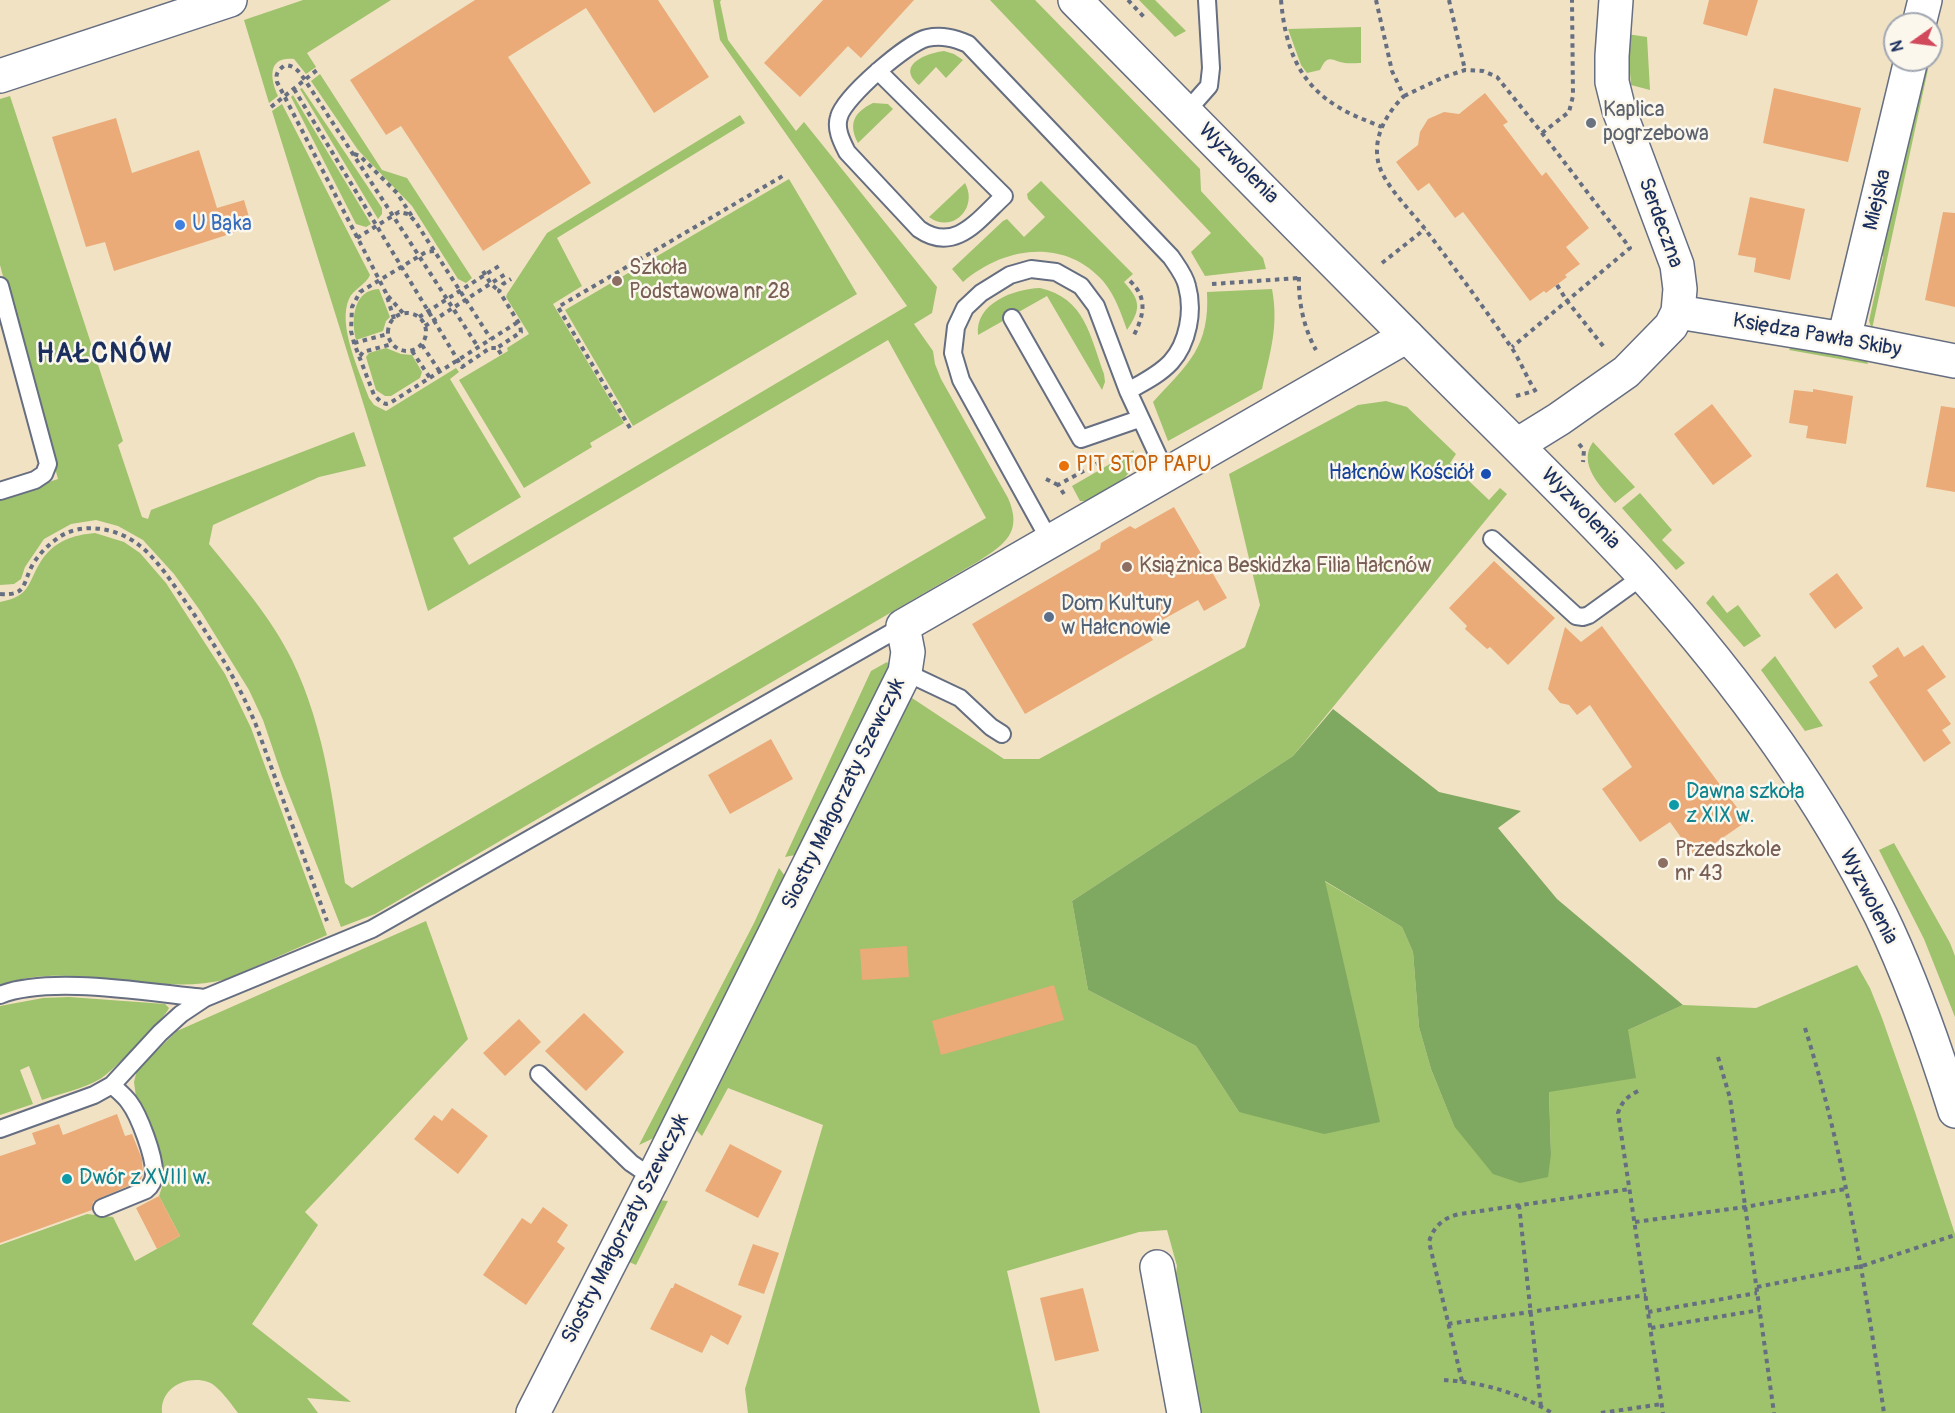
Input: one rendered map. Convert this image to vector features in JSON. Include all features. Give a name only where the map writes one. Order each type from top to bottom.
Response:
[{"type":"street","name":"Wyzwolenia","points":[[1075,0],[1643,576],[1688,627],[1763,721],[1844,848],[1881,916],[1913,990],[1955,1111]]},
{"type":"street","name":"Serdeczna","points":[[1616,0],[1612,45],[1612,82],[1619,110],[1677,265],[1680,289],[1678,312]]},
{"type":"street","points":[[0,76],[221,7]]},
{"type":"street","name":"Miejska","points":[[1844,339],[1908,72]]},
{"type":"street","name":"Księdza Pawła Skiby","points":[[1678,312],[1844,339],[1955,361]]},
{"type":"street","points":[[1517,446],[1626,372],[1671,326],[1678,312]]},
{"type":"street","points":[[903,626],[1407,336]]},
{"type":"street","name":"Siostry Małgorzaty Szewczyk","points":[[533,1413],[653,1178],[905,672],[908,652],[903,626]]},
{"type":"street","points":[[1157,1267],[1184,1413]]},
{"type":"lane","points":[[1186,112],[1209,86],[1211,68],[1207,0]]},
{"type":"lane","points":[[878,71],[1004,196],[962,234],[940,239],[929,236],[919,229],[847,152],[839,131],[838,118],[845,105],[878,71],[912,44],[926,38],[955,38],[968,44],[1156,240],[1182,273],[1187,286],[1190,307],[1188,327],[1182,345],[1171,362],[1128,392]]},
{"type":"lane","points":[[1050,541],[961,380],[953,352],[956,327],[965,308],[981,293],[1010,275],[1031,270],[1056,272],[1081,286],[1096,306],[1128,392],[1167,475]]},
{"type":"lane","points":[[0,286],[48,464],[44,474],[35,480],[0,491]]},
{"type":"lane","points":[[1012,318],[1081,439],[1139,418]]},
{"type":"lane","points":[[1492,539],[1576,616],[1589,615],[1643,576]]},
{"type":"lane","points":[[0,1129],[94,1095],[112,1085],[159,1033],[205,998],[372,929],[903,626]]},
{"type":"lane","points":[[905,672],[960,698],[991,727],[1002,734]]},
{"type":"lane","points":[[0,995],[33,988],[64,986],[205,998]]},
{"type":"lane","points":[[539,1074],[631,1163],[653,1178]]},
{"type":"lane","points":[[102,1208],[146,1190],[150,1187],[154,1173],[151,1156],[137,1116],[129,1102],[112,1085]]},
{"type":"path","points":[[1281,0],[1283,29],[1299,70],[1306,80],[1340,109],[1382,127]]},
{"type":"path","points":[[1376,0],[1392,71],[1404,96]]},
{"type":"path","points":[[1449,0],[1465,70]]},
{"type":"path","points":[[1542,133],[1569,112],[1573,96],[1572,0]]},
{"type":"path","points":[[403,314],[386,293],[284,97],[276,76],[285,65],[292,66],[304,81],[478,347]]},
{"type":"path","points":[[271,107],[317,70]]},
{"type":"path","points":[[1512,347],[1630,248],[1497,77],[1483,71],[1465,70],[1404,96],[1390,110],[1376,147],[1378,163],[1384,177],[1512,347],[1534,391],[1559,419]]},
{"type":"path","points":[[294,89],[462,367],[490,348],[497,348],[521,332],[518,322],[499,291],[484,273]]},
{"type":"path","points":[[352,154],[360,156],[397,194],[491,339]]},
{"type":"path","points":[[630,428],[558,307],[786,174]]},
{"type":"path","points":[[357,238],[393,215],[403,212],[415,221]]},
{"type":"path","points":[[434,251],[420,256],[379,280],[355,298],[350,317],[354,344],[370,389],[381,402],[390,403],[518,322]]},
{"type":"path","points":[[419,317],[484,273],[502,264]]},
{"type":"path","points":[[1187,286],[1299,278],[1291,269]]},
{"type":"path","points":[[425,326],[507,273]]},
{"type":"path","points":[[499,291],[503,284],[511,279]]},
{"type":"path","points":[[1113,354],[1134,335],[1143,311],[1141,294],[1130,281]]},
{"type":"path","points":[[1557,285],[1566,301],[1626,372]]},
{"type":"path","points":[[386,293],[394,319]]},
{"type":"path","points":[[403,314],[414,314],[419,317],[425,326],[422,345],[412,351],[400,350],[392,344],[388,328],[394,319],[403,314]]},
{"type":"path","points":[[354,344],[388,334]]},
{"type":"path","points":[[360,356],[363,352],[392,344]]},
{"type":"path","points":[[422,345],[440,372]]},
{"type":"path","points":[[497,348],[501,354]]},
{"type":"path","points":[[412,351],[430,378]]},
{"type":"path","points":[[1082,523],[1058,485],[1147,435]]},
{"type":"path","points":[[0,594],[14,594],[21,590],[34,562],[46,548],[59,536],[74,530],[96,527],[117,533],[139,544],[169,578],[199,621],[243,693],[335,944]]},
{"type":"path","points":[[1805,1028],[1819,1072],[1862,1266],[1884,1413]]},
{"type":"path","points":[[1718,1057],[1730,1098],[1774,1413]]},
{"type":"path","points":[[1638,1091],[1627,1097],[1618,1113],[1663,1413]]},
{"type":"path","points":[[1462,1381],[1429,1242],[1431,1234],[1443,1220],[1451,1216],[1630,1189]]},
{"type":"path","points":[[1635,1222],[1745,1207],[1845,1189]]},
{"type":"path","points":[[1519,1205],[1542,1407]]},
{"type":"path","points":[[1756,1287],[1862,1266],[1955,1234]]},
{"type":"path","points":[[1648,1312],[1757,1293]]},
{"type":"path","points":[[1448,1324],[1646,1295]]},
{"type":"path","points":[[1650,1328],[1760,1310]]},
{"type":"path","points":[[1444,1380],[1462,1381],[1508,1393],[1551,1413]]},
{"type":"path","points":[[1600,1413],[1662,1404]]},
{"type":"green space","points":[[303,0],[391,0],[307,53],[316,67],[306,74],[294,59],[279,61],[275,65],[272,76],[278,96],[269,103],[244,20]]},
{"type":"green space","points":[[713,0],[721,0],[728,40],[796,131],[804,122],[937,287],[932,313],[914,324],[933,351],[941,379],[1008,498],[1013,520],[1009,536],[997,549],[979,561],[375,914],[341,927],[282,776],[263,720],[249,690],[201,612],[174,574],[143,540],[118,526],[96,520],[71,524],[44,539],[25,567],[21,579],[14,584],[0,585],[0,498],[58,479],[0,265],[0,99],[10,96],[123,441],[118,445],[142,517],[148,519],[151,510],[354,432],[366,466],[319,477],[213,525],[209,544],[254,600],[284,644],[304,687],[327,770],[345,883],[352,888],[986,518],[888,340],[428,611],[272,111],[282,104],[370,275],[366,282],[353,292],[346,310],[351,349],[369,398],[374,405],[386,411],[456,368],[459,372],[450,379],[521,497],[453,538],[469,565],[907,306],[720,40]]},
{"type":"green space","points":[[990,0],[1035,0],[1200,169],[1201,191],[1263,258],[1266,269],[1205,276],[1191,252],[1211,233]]},
{"type":"green space","points":[[1139,0],[1155,0],[1186,31],[1175,37]]},
{"type":"green space","points":[[1361,27],[1361,63],[1345,63],[1330,59],[1320,70],[1307,73],[1301,65],[1288,29]]},
{"type":"green space","points":[[1627,34],[1647,37],[1650,90],[1631,85]]},
{"type":"green space","points":[[944,51],[963,60],[946,78],[936,67],[919,85],[912,78],[910,72],[912,66],[922,57]]},
{"type":"green space","points":[[1920,72],[1927,72],[1872,329],[1869,321],[1883,257],[1879,241]]},
{"type":"green space","points":[[320,74],[382,170],[407,178],[472,278],[466,283],[458,279],[412,206],[358,150],[311,81]]},
{"type":"green space","points":[[302,88],[382,208],[382,214],[378,219],[300,89]]},
{"type":"green space","points":[[293,95],[371,224],[366,227],[356,224],[291,97]]},
{"type":"green space","points":[[873,103],[888,104],[893,109],[858,143],[853,124],[861,110]]},
{"type":"green space","points":[[740,115],[745,123],[557,238],[582,286],[553,304],[624,423],[590,443],[592,447],[524,488],[459,380],[508,351],[507,348],[529,334],[506,297],[507,294],[547,233]]},
{"type":"green space","points":[[789,179],[857,294],[633,426],[565,310]]},
{"type":"green space","points":[[1041,181],[1133,274],[1124,282],[1134,295],[1137,305],[1135,316],[1127,330],[1107,286],[1087,267],[1070,258],[1052,253],[1033,252],[1015,255],[996,261],[963,282],[952,269],[1003,221],[1007,219],[1024,237],[1045,217],[1028,199],[1027,194]]},
{"type":"green space","points":[[965,183],[968,202],[966,210],[960,216],[946,223],[929,217]]},
{"type":"green space","points":[[1040,288],[1067,300],[1084,320],[1104,374],[1105,382],[1102,390],[1047,296],[978,335],[979,324],[989,306],[1019,291]]},
{"type":"green space","points":[[379,289],[390,317],[383,331],[356,340],[354,315],[359,300],[370,291]]},
{"type":"green space","points":[[1272,289],[1274,327],[1262,389],[1168,441],[1153,402],[1177,377],[1200,341],[1205,327],[1207,292]]},
{"type":"green space","points":[[1795,343],[1865,355],[1868,364],[1789,350]]},
{"type":"green space","points":[[386,348],[401,354],[412,355],[422,372],[420,378],[391,396],[385,396],[376,390],[366,357],[369,353]]},
{"type":"green space","points":[[1386,401],[1407,407],[1456,454],[1450,463],[1489,500],[1500,488],[1507,494],[1293,756],[1072,901],[1088,990],[1196,1046],[1239,1112],[1379,1122],[1324,881],[1402,927],[1413,952],[1419,1027],[1431,1069],[1454,1126],[1551,1154],[1549,1091],[1628,1030],[1683,1005],[1756,1008],[1857,965],[1870,988],[1882,1018],[1955,1234],[1955,1413],[1192,1413],[1172,1304],[1177,1266],[1167,1230],[1139,1232],[1007,1271],[1040,1413],[748,1413],[745,1389],[823,1125],[728,1088],[702,1136],[695,1129],[909,696],[1004,759],[1039,759],[1245,647],[1260,605],[1229,474],[1358,405]]},
{"type":"green space","points":[[1593,442],[1635,487],[1615,503],[1589,467],[1589,450]]},
{"type":"green space","points":[[1134,450],[1133,461],[1126,477],[1104,492],[1086,501],[1080,501],[1072,486]]},
{"type":"green space","points":[[1640,493],[1672,530],[1662,540],[1685,563],[1676,570],[1622,508]]},
{"type":"green space","points":[[95,533],[124,542],[140,553],[166,583],[225,674],[251,728],[327,935],[227,979],[200,984],[172,984],[56,976],[28,978],[0,985],[0,602],[18,596],[27,588],[41,561],[52,548],[72,537]]},
{"type":"green space","points":[[1713,595],[1727,613],[1738,605],[1761,636],[1744,647],[1706,603]]},
{"type":"green space","points":[[1775,656],[1823,726],[1805,731],[1761,670]]},
{"type":"green space","points":[[887,662],[891,667],[800,854],[785,857],[871,671]]},
{"type":"green space","points":[[1333,709],[1439,792],[1521,811],[1498,828],[1557,899],[1683,1005],[1628,1030],[1636,1078],[1549,1092],[1551,1154],[1548,1177],[1520,1183],[1493,1174],[1454,1126],[1431,1069],[1419,1027],[1413,952],[1402,927],[1325,881],[1380,1122],[1324,1134],[1239,1112],[1196,1046],[1088,990],[1072,901],[1293,756]]},
{"type":"green space","points":[[1894,843],[1955,956],[1955,1017],[1924,939],[1879,850]]},
{"type":"green space","points":[[779,868],[788,880],[658,1136],[639,1145],[754,923]]},
{"type":"green space","points":[[426,921],[468,1039],[305,1212],[318,1225],[252,1324],[351,1402],[307,1398],[318,1413],[238,1413],[212,1384],[191,1380],[170,1390],[162,1404],[162,1413],[0,1413],[0,1245],[87,1214],[113,1217],[135,1261],[180,1236],[159,1196],[164,1181],[136,1097],[134,1082],[137,1070],[177,1031]]},
{"type":"green space","points":[[69,997],[165,1004],[169,1008],[148,1034],[114,1067],[100,1079],[86,1086],[42,1100],[29,1066],[20,1070],[33,1104],[0,1115],[0,1006],[43,998]]},
{"type":"green space","points":[[657,1200],[668,1201],[636,1265],[625,1260]]},
{"type":"building","points":[[475,0],[658,0],[709,77],[654,113],[586,8],[508,57],[591,183],[483,251],[401,126],[386,135],[350,80]]},
{"type":"building","points":[[823,0],[914,0],[861,58],[848,46],[800,97],[764,63]]},
{"type":"building","points":[[1709,0],[1758,0],[1747,36],[1703,24]]},
{"type":"building","points":[[1774,88],[1861,108],[1848,162],[1763,143]]},
{"type":"building","points":[[1485,93],[1508,122],[1503,125],[1542,176],[1546,172],[1589,228],[1566,247],[1580,264],[1546,293],[1544,291],[1530,301],[1463,212],[1455,218],[1429,183],[1418,191],[1396,162],[1418,145],[1420,132],[1428,119],[1444,112],[1459,114]]},
{"type":"building","points":[[116,118],[132,173],[199,150],[217,208],[244,200],[252,227],[114,271],[105,242],[86,247],[52,137]]},
{"type":"building","points":[[1750,197],[1805,209],[1790,280],[1754,272],[1756,258],[1738,255]]},
{"type":"building","points":[[1943,212],[1955,213],[1955,307],[1925,300]]},
{"type":"building","points":[[1813,389],[1853,396],[1846,444],[1806,438],[1808,426],[1789,423],[1794,390],[1813,392]]},
{"type":"building","points":[[1712,404],[1752,456],[1713,485],[1674,434]]},
{"type":"building","points":[[1941,406],[1955,408],[1955,492],[1926,487]]},
{"type":"building","points":[[1174,507],[1227,598],[1204,611],[1198,600],[1146,629],[1153,640],[1025,714],[972,624],[1100,549],[1101,543],[1130,526],[1135,529]]},
{"type":"building","points":[[1494,561],[1555,618],[1508,665],[1490,647],[1487,649],[1465,629],[1467,626],[1449,608]]},
{"type":"building","points":[[1837,573],[1863,608],[1835,629],[1809,594]]},
{"type":"building","points":[[1602,626],[1747,821],[1695,857],[1670,822],[1640,842],[1602,789],[1632,767],[1590,705],[1577,715],[1569,705],[1560,703],[1548,689],[1565,627],[1581,642]]},
{"type":"building","points":[[1923,645],[1946,677],[1927,690],[1951,724],[1942,730],[1951,743],[1924,762],[1869,682],[1878,676],[1872,666],[1898,647],[1904,657]]},
{"type":"building","points":[[771,739],[793,779],[730,814],[708,775]]},
{"type":"building","points":[[907,946],[909,977],[862,980],[860,949]]},
{"type":"building","points":[[1054,985],[1064,1020],[941,1055],[932,1021]]},
{"type":"building","points":[[584,1013],[624,1052],[586,1091],[545,1051]]},
{"type":"building","points":[[519,1019],[541,1042],[505,1076],[483,1053]]},
{"type":"building","points":[[452,1108],[488,1136],[458,1174],[414,1139],[434,1115],[442,1121]]},
{"type":"building","name":"Dwór z XVIII w.","points":[[117,1114],[125,1136],[132,1134],[142,1159],[143,1174],[140,1181],[93,1202],[92,1210],[0,1243],[0,1156],[36,1144],[32,1133],[59,1124],[63,1135]]},
{"type":"building","points":[[730,1144],[782,1171],[758,1218],[705,1191]]},
{"type":"building","points":[[159,1196],[180,1236],[157,1249],[136,1208]]},
{"type":"building","points":[[543,1207],[568,1225],[557,1242],[565,1248],[526,1305],[483,1275],[522,1218],[531,1224]]},
{"type":"building","points":[[753,1244],[779,1253],[764,1294],[738,1285]]},
{"type":"building","points":[[675,1283],[742,1316],[728,1345],[711,1335],[702,1353],[650,1329]]},
{"type":"building","points":[[1083,1288],[1099,1351],[1055,1361],[1040,1298]]},
{"type":"place","name":"Kaplica pogrzebowa","points":[[1591,123]]},
{"type":"place","name":"U Bąka","points":[[180,225]]},
{"type":"place","name":"Szkoła Podstawowa nr 28","points":[[617,281]]},
{"type":"place","name":"PIT STOP PAPU","points":[[1064,466]]},
{"type":"place","name":"Hałcnów Kościół","points":[[1486,474]]},
{"type":"place","name":"Książnica Beskidzka Filia Hałcnów","points":[[1127,567]]},
{"type":"place","name":"Dom Kultury w Hałcnowie","points":[[1049,617]]},
{"type":"place","name":"Dawna szkoła z XIX w.","points":[[1674,805]]},
{"type":"place","name":"Przedszkole nr 43","points":[[1663,863]]},
{"type":"place","name":"Dwór z XVIII w.","points":[[67,1179]]},
{"type":"district","name":"HAŁCNÓW","points":[[105,355]]}]
